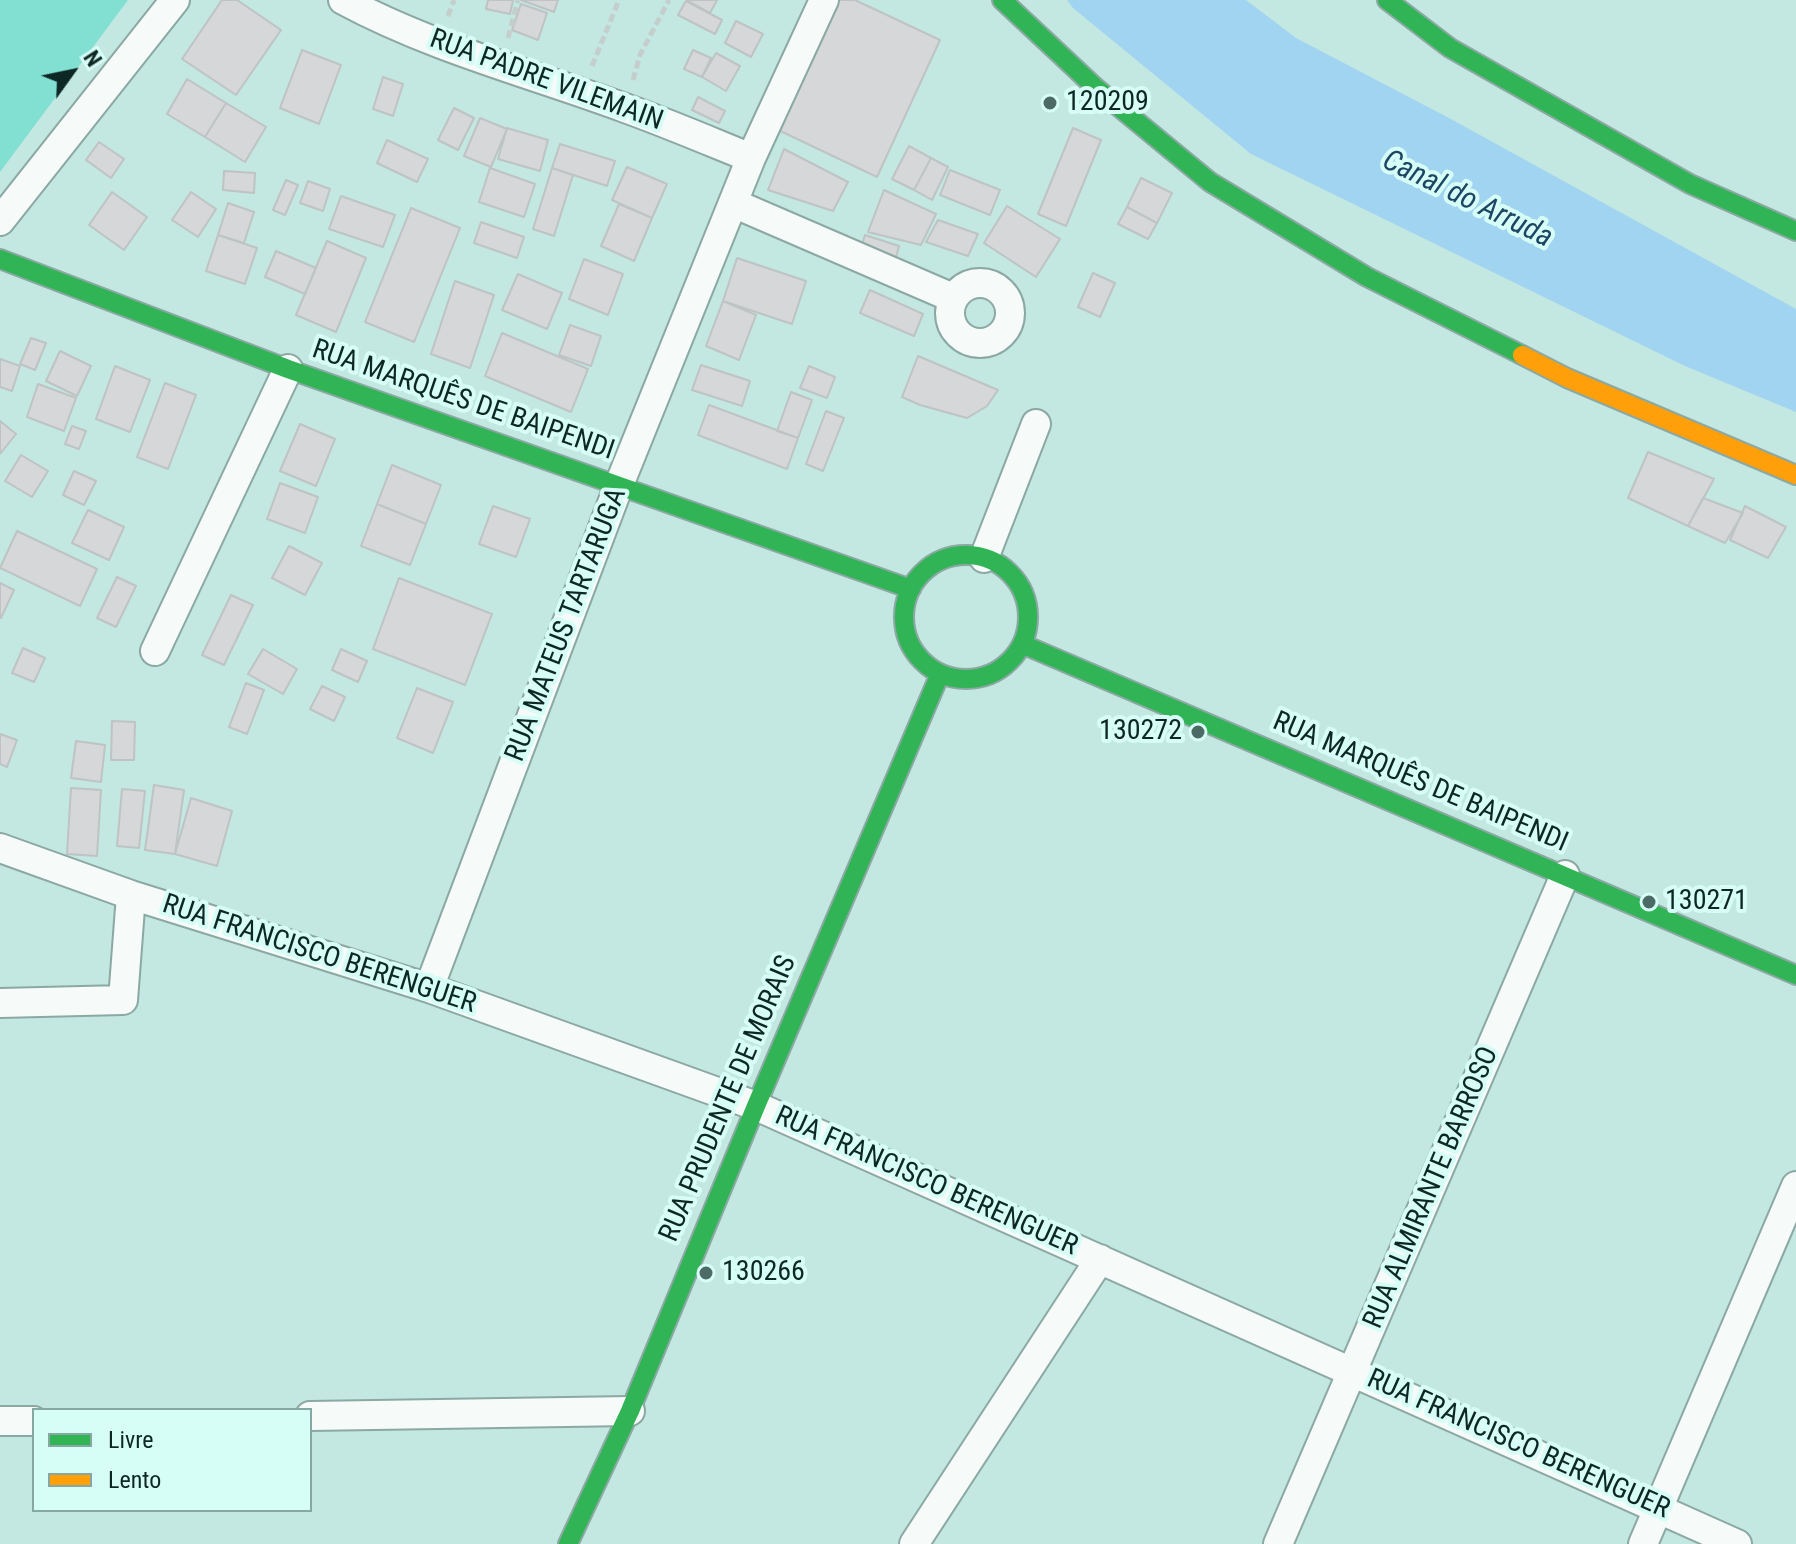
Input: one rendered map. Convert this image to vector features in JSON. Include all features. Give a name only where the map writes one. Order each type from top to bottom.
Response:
[{"type":"street","points":[[0,221],[175,0]]},
{"type":"street","name":"RUA PADRE VILEMAIN","points":[[343,0],[415,35],[625,108],[751,158]]},
{"type":"street","name":"RUA MATEUS TARTARUGA","points":[[429,988],[619,485],[751,158],[824,0]]},
{"type":"street","points":[[1002,0],[1096,88],[1210,182],[1367,277],[1567,378],[1796,475]]},
{"type":"street","points":[[1387,0],[1450,48],[1677,176],[1796,231]]},
{"type":"street","points":[[733,203],[953,298]]},
{"type":"street","name":"RUA MARQUÊS DE BAIPENDI","points":[[0,259],[288,369],[911,589]]},
{"type":"street","points":[[155,651],[288,369]]},
{"type":"street","points":[[984,558],[1036,424]]},
{"type":"street","points":[[970,555],[984,558],[1014,577],[1023,592],[1028,610],[1022,644],[1004,666],[978,678],[958,679],[940,674],[924,663],[905,629],[905,609],[911,589],[929,567],[942,560],[970,555]]},
{"type":"street","name":"RUA MARQUÊS DE BAIPENDI","points":[[1022,644],[1796,975]]},
{"type":"street","name":"RUA PRUDENTE DE MORAIS","points":[[568,1544],[630,1411],[940,674]]},
{"type":"street","name":"RUA FRANCISCO BERENGUER","points":[[0,848],[131,895],[429,988],[756,1106],[1737,1544]]},
{"type":"street","name":"RUA ALMIRANTE BARROSO","points":[[1278,1544],[1565,875]]},
{"type":"street","points":[[0,1003],[123,1000],[131,895]]},
{"type":"street","points":[[1643,1544],[1796,1186]]},
{"type":"street","points":[[914,1544],[1100,1259]]},
{"type":"street","points":[[312,1416],[630,1411]]},
{"type":"street","points":[[0,1421],[32,1421]]},
{"type":"path","points":[[582,94],[619,0]]},
{"type":"path","points":[[625,108],[640,55],[669,0]]},
{"type":"green space","points":[[0,0],[128,0],[0,172]]},
{"type":"water","name":"Canal do Arruda","points":[[1067,0],[1246,0],[1296,38],[1449,118],[1796,309],[1796,412],[1685,366],[1251,154]]},
{"type":"building","points":[[222,0],[237,0],[281,30],[236,95],[182,59]]},
{"type":"building","points":[[488,0],[513,0],[510,14],[486,9]]},
{"type":"building","points":[[521,0],[558,0],[554,12]]},
{"type":"building","points":[[686,0],[717,0],[710,13]]},
{"type":"building","points":[[833,0],[855,0],[940,40],[877,177],[774,128]]},
{"type":"building","points":[[686,1],[722,20],[715,34],[678,15]]},
{"type":"building","points":[[521,4],[547,13],[538,40],[512,30]]},
{"type":"building","points":[[736,21],[763,34],[751,57],[725,43]]},
{"type":"building","points":[[302,50],[341,65],[319,124],[280,108]]},
{"type":"building","points":[[693,50],[711,58],[702,77],[684,69]]},
{"type":"building","points":[[716,53],[740,66],[726,91],[702,77]]},
{"type":"building","points":[[383,77],[403,84],[393,116],[373,109]]},
{"type":"building","points":[[187,79],[226,103],[205,137],[167,114]]},
{"type":"building","points":[[698,97],[725,111],[719,123],[692,110]]},
{"type":"building","points":[[226,103],[266,127],[245,162],[205,137]]},
{"type":"building","points":[[454,108],[474,118],[458,150],[438,140]]},
{"type":"building","points":[[480,118],[507,129],[491,167],[464,156]]},
{"type":"building","points":[[507,128],[548,140],[540,171],[498,159]]},
{"type":"building","points":[[1073,128],[1101,140],[1066,226],[1038,214]]},
{"type":"building","points":[[387,140],[428,159],[417,182],[377,163]]},
{"type":"building","points":[[99,142],[124,159],[111,178],[86,160]]},
{"type":"building","points":[[560,144],[615,161],[607,186],[552,168]]},
{"type":"building","points":[[909,146],[931,158],[914,190],[892,179]]},
{"type":"building","points":[[784,149],[848,182],[833,211],[768,190]]},
{"type":"building","points":[[931,158],[948,167],[932,200],[914,190]]},
{"type":"building","points":[[627,167],[667,184],[652,218],[612,200]]},
{"type":"building","points":[[490,168],[535,184],[524,217],[479,202]]},
{"type":"building","points":[[552,168],[573,175],[554,236],[533,229]]},
{"type":"building","points":[[950,170],[1000,190],[990,215],[940,195]]},
{"type":"building","points":[[224,171],[255,173],[254,193],[223,190]]},
{"type":"building","points":[[1141,178],[1172,193],[1157,223],[1127,207]]},
{"type":"building","points":[[286,180],[298,185],[285,215],[273,210]]},
{"type":"building","points":[[308,181],[330,189],[323,211],[300,203]]},
{"type":"building","points":[[884,190],[936,214],[921,245],[868,232]]},
{"type":"building","points":[[112,192],[147,217],[124,250],[89,225]]},
{"type":"building","points":[[191,192],[216,209],[198,237],[172,220]]},
{"type":"building","points":[[341,196],[395,215],[383,247],[329,229]]},
{"type":"building","points":[[228,203],[254,212],[244,243],[218,235]]},
{"type":"building","points":[[619,204],[652,218],[634,261],[601,246]]},
{"type":"building","points":[[1007,206],[1060,239],[1036,277],[984,243]]},
{"type":"building","points":[[1127,207],[1157,223],[1148,239],[1118,224]]},
{"type":"building","points":[[411,208],[460,228],[414,342],[365,322]]},
{"type":"building","points":[[938,220],[978,234],[968,256],[926,242]]},
{"type":"building","points":[[481,222],[524,237],[517,258],[474,243]]},
{"type":"building","points":[[218,235],[257,248],[245,284],[206,271]]},
{"type":"building","points":[[865,235],[899,246],[895,261],[860,251]]},
{"type":"building","points":[[327,241],[366,258],[336,332],[296,315]]},
{"type":"building","points":[[276,251],[316,268],[305,294],[265,277]]},
{"type":"building","points":[[737,258],[806,281],[792,324],[723,301]]},
{"type":"building","points":[[584,259],[623,274],[608,315],[569,299]]},
{"type":"building","points":[[1093,273],[1115,283],[1100,317],[1078,307]]},
{"type":"building","points":[[518,274],[562,293],[547,329],[502,310]]},
{"type":"building","points":[[455,281],[494,295],[470,368],[431,354]]},
{"type":"building","points":[[870,290],[923,314],[914,336],[860,313]]},
{"type":"building","points":[[723,301],[756,315],[739,360],[706,346]]},
{"type":"building","points":[[570,325],[601,336],[591,366],[559,355]]},
{"type":"building","points":[[502,333],[588,369],[571,412],[485,376]]},
{"type":"building","points":[[31,338],[46,343],[35,370],[20,364]]},
{"type":"building","points":[[60,351],[91,366],[77,396],[46,381]]},
{"type":"building","points":[[918,356],[998,390],[987,406],[967,418],[920,405],[902,397]]},
{"type":"building","points":[[0,359],[20,366],[12,391],[0,387]]},
{"type":"building","points":[[701,365],[750,381],[742,406],[692,390]]},
{"type":"building","points":[[115,366],[150,380],[130,432],[96,419]]},
{"type":"building","points":[[809,366],[835,377],[827,398],[800,388]]},
{"type":"building","points":[[165,383],[196,395],[168,469],[137,457]]},
{"type":"building","points":[[38,384],[76,398],[64,431],[27,417]]},
{"type":"building","points":[[791,392],[812,400],[798,438],[777,431]]},
{"type":"building","points":[[709,405],[798,438],[787,469],[698,435]]},
{"type":"building","points":[[826,411],[844,418],[823,471],[806,464]]},
{"type":"building","points":[[0,421],[16,434],[0,454]]},
{"type":"building","points":[[300,424],[335,439],[316,486],[280,471]]},
{"type":"building","points":[[72,426],[86,431],[79,449],[65,444]]},
{"type":"building","points":[[1648,452],[1714,479],[1688,526],[1628,498]]},
{"type":"building","points":[[21,455],[48,471],[32,497],[5,481]]},
{"type":"building","points":[[392,465],[441,485],[426,524],[377,504]]},
{"type":"building","points":[[74,471],[96,481],[84,505],[63,495]]},
{"type":"building","points":[[280,483],[318,497],[305,533],[267,519]]},
{"type":"building","points":[[1703,498],[1743,513],[1725,543],[1688,526]]},
{"type":"building","points":[[377,504],[426,524],[410,565],[361,546]]},
{"type":"building","points":[[493,506],[530,519],[516,557],[479,544]]},
{"type":"building","points":[[1745,506],[1786,527],[1768,558],[1730,540]]},
{"type":"building","points":[[88,510],[124,527],[109,560],[72,543]]},
{"type":"building","points":[[17,531],[97,569],[80,606],[0,568]]},
{"type":"building","points":[[289,546],[322,563],[305,595],[272,578]]},
{"type":"building","points":[[117,577],[136,586],[116,627],[97,618]]},
{"type":"building","points":[[399,578],[492,614],[465,685],[373,649]]},
{"type":"building","points":[[0,583],[14,590],[1,618],[0,617]]},
{"type":"building","points":[[231,595],[253,605],[224,665],[202,655]]},
{"type":"building","points":[[23,648],[45,658],[34,682],[12,673]]},
{"type":"building","points":[[263,649],[297,669],[283,694],[248,674]]},
{"type":"building","points":[[341,649],[367,661],[358,682],[332,670]]},
{"type":"building","points":[[246,683],[264,690],[247,734],[229,727]]},
{"type":"building","points":[[322,686],[345,697],[334,721],[310,709]]},
{"type":"building","points":[[417,688],[453,702],[433,753],[397,738]]},
{"type":"building","points":[[112,721],[135,722],[134,760],[111,760]]},
{"type":"building","points":[[0,734],[17,740],[7,767],[0,764]]},
{"type":"building","points":[[76,741],[105,745],[101,782],[71,778]]},
{"type":"building","points":[[154,785],[184,790],[175,854],[145,850]]},
{"type":"building","points":[[71,788],[101,790],[97,856],[67,854]]},
{"type":"building","points":[[122,789],[145,791],[139,848],[117,846]]},
{"type":"building","points":[[191,798],[232,811],[217,866],[175,854]]},
{"type":"traffic: fast","points":[[1002,0],[1096,88],[1210,182],[1367,277],[1522,355]]},
{"type":"traffic: fast","points":[[1387,0],[1450,48],[1690,184],[1796,231]]},
{"type":"traffic: fast","points":[[0,259],[288,369],[911,589]]},
{"type":"traffic: fast","points":[[966,555],[990,560],[1010,573],[1023,593],[1028,617],[1023,641],[1010,661],[990,674],[966,679],[942,674],[922,661],[909,641],[904,617],[909,593],[922,573],[942,560],[966,555]]},
{"type":"traffic: fast","points":[[1022,644],[1796,975]]},
{"type":"traffic: fast","points":[[568,1544],[630,1411],[940,674]]},
{"type":"traffic: slow","points":[[1522,355],[1567,378],[1796,475]]},
{"type":"place","name":"120209","points":[[1050,103]]},
{"type":"place","name":"130272","points":[[1198,732]]},
{"type":"place","name":"130271","points":[[1649,902]]},
{"type":"place","name":"130266","points":[[706,1273]]}]
